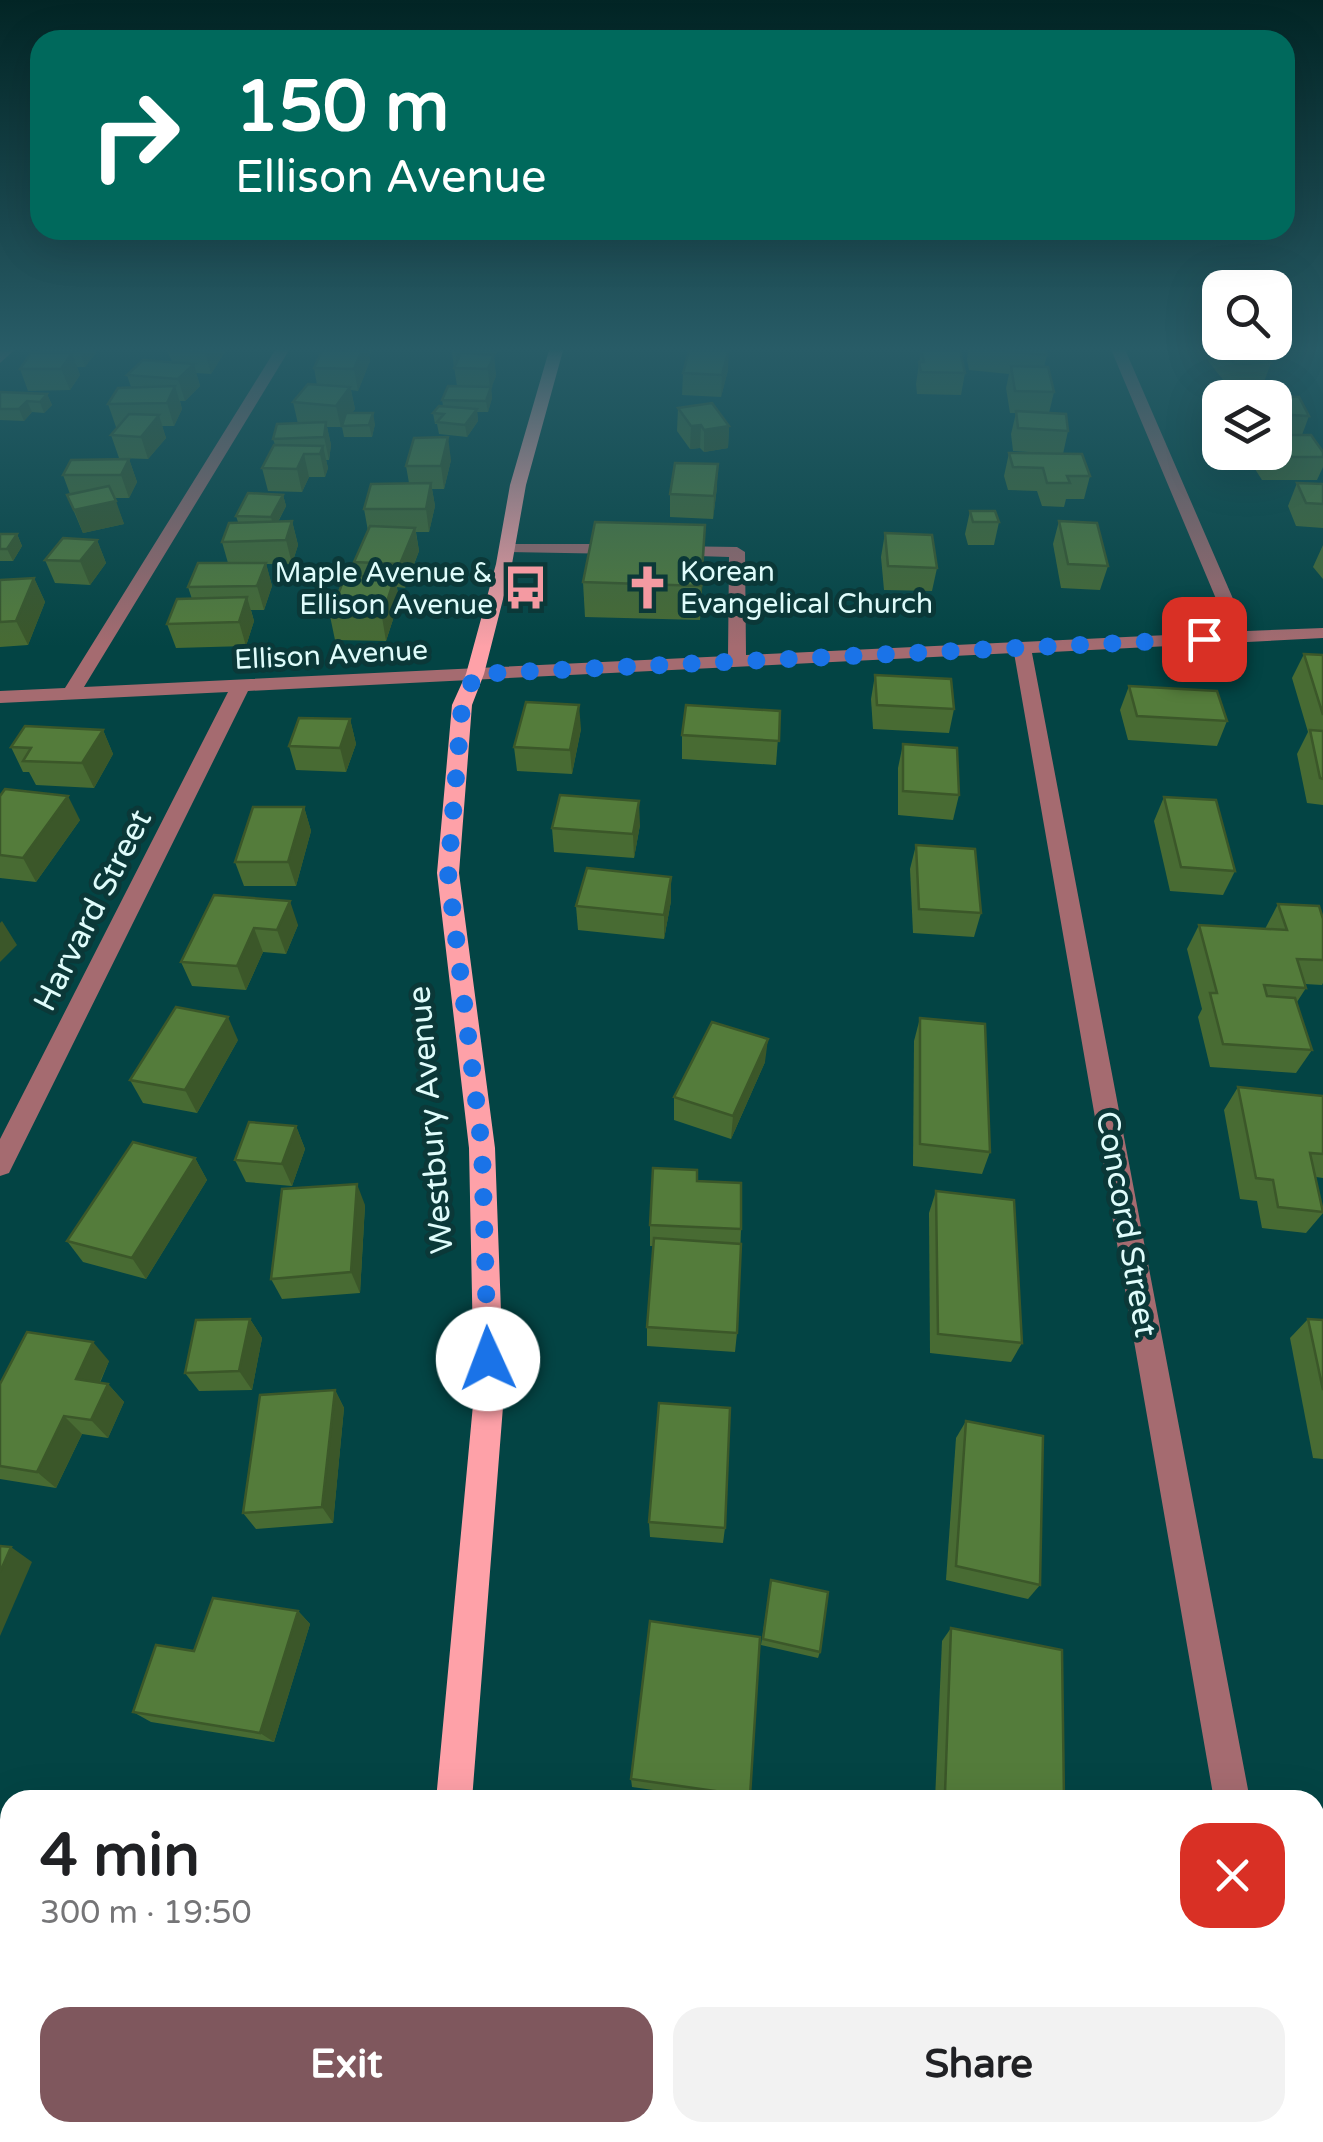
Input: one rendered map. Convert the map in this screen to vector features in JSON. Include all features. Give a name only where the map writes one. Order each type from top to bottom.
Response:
[{"type":"main road","name":"Westbury Avenue","points":[[455,1790],[489,1394],[482,1148],[448,873],[462,706],[475,674],[529,447]]},
{"type":"street","points":[[71,694],[223,447]]},
{"type":"street","points":[[1160,447],[1241,638]]},
{"type":"street","points":[[507,546],[641,550]]},
{"type":"street","points":[[660,550],[737,552],[737,662]]},
{"type":"street","name":"Ellison Avenue","points":[[0,697],[1323,633]]},
{"type":"street","name":"Concord Street","points":[[1022,648],[1230,1790]]},
{"type":"street","name":"Harvard Street","points":[[0,1164],[241,685]]},
{"type":"building","points":[[273,447],[323,447],[320,454],[304,454],[297,469],[262,468]]},
{"type":"building","points":[[411,447],[446,447],[441,466],[406,466]]},
{"type":"building","points":[[1292,447],[1319,447],[1323,457],[1292,457]]},
{"type":"building","points":[[1009,453],[1082,454],[1090,476],[1067,476],[1070,483],[1047,483],[1043,468],[1013,467]]},
{"type":"building","points":[[129,459],[121,475],[63,475],[71,460]]},
{"type":"building","points":[[675,463],[718,464],[714,496],[670,494]]},
{"type":"building","points":[[431,483],[426,509],[364,509],[371,484]]},
{"type":"building","points":[[1297,483],[1323,484],[1323,504],[1306,503]]},
{"type":"building","points":[[109,486],[116,501],[74,510],[67,495]]},
{"type":"building","points":[[248,493],[283,495],[271,517],[236,516]]},
{"type":"building","points":[[970,511],[995,511],[999,522],[973,522]]},
{"type":"building","points":[[292,521],[286,540],[222,542],[229,523]]},
{"type":"building","points":[[1059,521],[1097,523],[1108,566],[1068,564]]},
{"type":"building","points":[[595,522],[705,525],[701,586],[583,582]]},
{"type":"building","points":[[370,526],[415,528],[400,564],[354,562]]},
{"type":"building","points":[[885,533],[932,535],[937,568],[888,566]]},
{"type":"building","points":[[0,534],[17,534],[7,549],[0,549]]},
{"type":"building","points":[[63,538],[97,540],[80,561],[45,560]]},
{"type":"building","points":[[198,563],[266,563],[257,586],[188,587]]},
{"type":"building","points":[[345,576],[395,577],[382,617],[330,616]]},
{"type":"building","points":[[34,578],[16,621],[0,622],[0,580]]},
{"type":"building","points":[[247,597],[239,622],[167,624],[177,599]]},
{"type":"building","points":[[1304,654],[1323,655],[1323,715]]},
{"type":"building","points":[[875,675],[951,679],[954,709],[877,705]]},
{"type":"building","points":[[1129,686],[1217,691],[1227,721],[1137,716]]},
{"type":"building","points":[[526,702],[579,705],[570,750],[514,747]]},
{"type":"building","points":[[686,705],[780,711],[779,741],[682,735]]},
{"type":"building","points":[[299,718],[350,719],[340,748],[289,746]]},
{"type":"building","points":[[25,726],[103,730],[82,763],[23,761],[31,748],[11,747]]},
{"type":"building","points":[[1310,730],[1323,731],[1323,779],[1320,778]]},
{"type":"building","points":[[903,744],[957,748],[959,795],[903,791]]},
{"type":"building","points":[[5,789],[68,796],[23,858],[0,855],[0,796]]},
{"type":"building","points":[[560,795],[639,801],[633,834],[552,828]]},
{"type":"building","points":[[1164,797],[1216,800],[1235,871],[1181,867]]},
{"type":"building","points":[[253,807],[304,807],[288,862],[235,862]]},
{"type":"building","points":[[916,845],[975,849],[981,913],[919,909]]},
{"type":"building","points":[[587,868],[671,877],[664,915],[576,906]]},
{"type":"building","points":[[214,895],[290,901],[277,930],[254,928],[237,966],[181,962]]},
{"type":"building","points":[[1278,904],[1319,906],[1323,919],[1323,960],[1297,959],[1306,988],[1264,985],[1267,996],[1295,998],[1312,1050],[1223,1044],[1210,993],[1217,993],[1199,925],[1287,930]]},
{"type":"building","points":[[176,1007],[228,1017],[185,1090],[130,1080]]},
{"type":"building","points":[[920,1018],[985,1024],[990,1152],[920,1144]]},
{"type":"building","points":[[712,1022],[768,1039],[733,1116],[674,1097]]},
{"type":"building","points":[[1238,1087],[1323,1096],[1323,1154],[1310,1153],[1323,1212],[1278,1207],[1273,1180],[1256,1178]]},
{"type":"building","points":[[249,1122],[296,1126],[282,1164],[235,1160]]},
{"type":"building","points":[[133,1142],[195,1158],[132,1258],[67,1241]]},
{"type":"building","points":[[653,1168],[697,1170],[697,1181],[741,1183],[741,1229],[650,1225]]},
{"type":"building","points":[[357,1184],[351,1272],[271,1279],[282,1189]]},
{"type":"building","points":[[936,1191],[1014,1200],[1022,1343],[938,1334]]},
{"type":"building","points":[[654,1238],[741,1244],[737,1333],[647,1327]]},
{"type":"building","points":[[250,1319],[239,1371],[185,1373],[196,1320]]},
{"type":"building","points":[[1308,1319],[1323,1320],[1323,1390]]},
{"type":"building","points":[[27,1332],[93,1342],[76,1379],[108,1384],[91,1420],[64,1416],[37,1472],[0,1466],[0,1384]]},
{"type":"building","points":[[335,1390],[322,1507],[243,1513],[260,1395]]},
{"type":"building","points":[[659,1403],[730,1408],[725,1528],[649,1522]]},
{"type":"building","points":[[966,1421],[1043,1436],[1040,1585],[956,1566]]},
{"type":"building","points":[[0,1546],[11,1547],[0,1572]]},
{"type":"building","points":[[771,1580],[828,1592],[820,1652],[763,1639]]},
{"type":"building","points":[[213,1598],[298,1611],[260,1733],[133,1712],[156,1645],[194,1651]]},
{"type":"building","points":[[650,1621],[760,1637],[750,1790],[708,1790],[631,1779]]},
{"type":"building","points":[[951,1628],[1062,1650],[1064,1790],[945,1790]]},
{"type":"place","name":"Korean Evangelical Church","points":[[647,587]]},
{"type":"place","name":"Maple Avenue & Ellison Avenue","points":[[526,588]]},
{"type":"route","points":[[488,1359],[482,1148],[448,873],[462,706],[475,674],[1204,639]]}]
